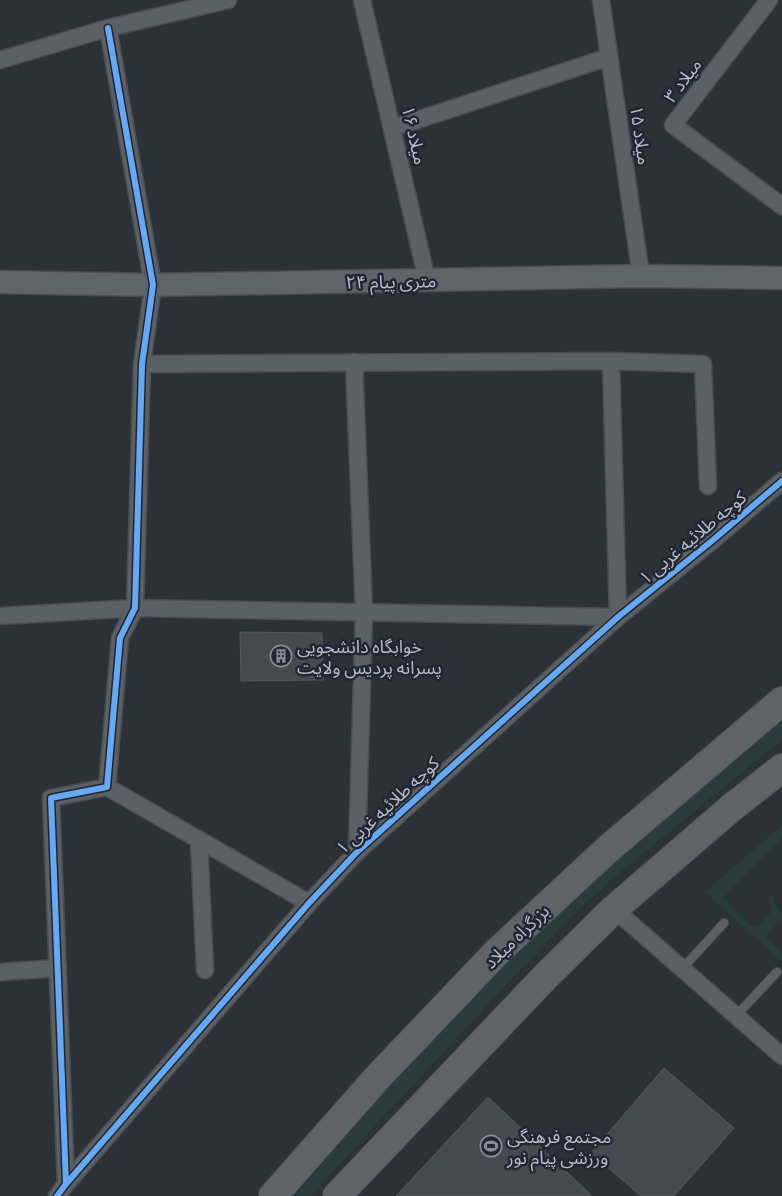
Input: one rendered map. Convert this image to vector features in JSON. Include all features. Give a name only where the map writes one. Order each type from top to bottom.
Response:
[{"type":"highway","name":"بزرگراه میلاد","points":[[273,1196],[376,1078],[497,952],[608,849],[782,700]]},
{"type":"highway","points":[[337,1196],[546,976],[614,908],[731,808],[782,768]]},
{"type":"street","points":[[0,60],[108,28],[228,0]]},
{"type":"street","name":"میلاد ۱۶","points":[[362,0],[427,280]]},
{"type":"street","name":"میلاد ۱۵","points":[[601,0],[642,276]]},
{"type":"street","name":"میلاد ۳","points":[[769,0],[673,125],[782,206]]},
{"type":"street","points":[[107,787],[120,638],[135,608],[142,364],[154,285],[108,28]]},
{"type":"street","points":[[393,128],[609,58]]},
{"type":"street","name":"۲۴ متری پیام","points":[[0,282],[154,285],[642,276],[782,278]]},
{"type":"street","points":[[142,364],[611,361],[703,364],[708,486]]},
{"type":"street","points":[[0,616],[135,608],[618,617],[611,361]]},
{"type":"street","points":[[354,362],[364,612],[357,852]]},
{"type":"street","name":"کوچه طلائیه غربی ۱","points":[[62,1190],[309,903],[357,852],[618,617],[714,540],[782,481]]},
{"type":"street","points":[[62,1190],[58,968],[51,798],[107,787],[309,903]]},
{"type":"street","points":[[199,841],[205,970]]},
{"type":"street","points":[[614,908],[782,1056]]},
{"type":"street","points":[[0,972],[58,968]]},
{"type":"lane","points":[[682,969],[724,924]]},
{"type":"lane","points":[[736,1016],[777,972]]},
{"type":"shaded area","points":[[782,721],[782,740],[613,878],[566,921],[331,1173],[312,1196],[295,1196],[360,1119],[451,1020],[594,876]]},
{"type":"shaded area","points":[[782,827],[782,838],[723,898],[751,926],[758,926],[772,911],[769,904],[769,895],[773,896],[778,910],[782,913],[782,921],[779,920],[766,938],[782,953],[782,962],[705,892]]},
{"type":"building","name":"خوابگاه دانشجویی پسرانه پردیس ولایت","points":[[240,632],[322,633],[323,680],[241,681]]},
{"type":"building","points":[[664,1068],[734,1128],[674,1196],[641,1196],[591,1153]]},
{"type":"building","name":"مجتمع فرهنگی ورزشی پیام نور","points":[[488,1097],[591,1195],[396,1196]]},
{"type":"cycle path","points":[[66,1184],[51,798],[107,787],[120,638],[135,608],[142,364],[153,285],[108,28]]},
{"type":"cycle path","points":[[57,1196],[309,903],[357,852],[618,617],[782,481]]},
{"type":"place","name":"خوابگاه دانشجویی پسرانه پردیس ولایت","points":[[281,656]]},
{"type":"place","name":"مجتمع فرهنگی ورزشی پیام نور","points":[[491,1146]]}]
